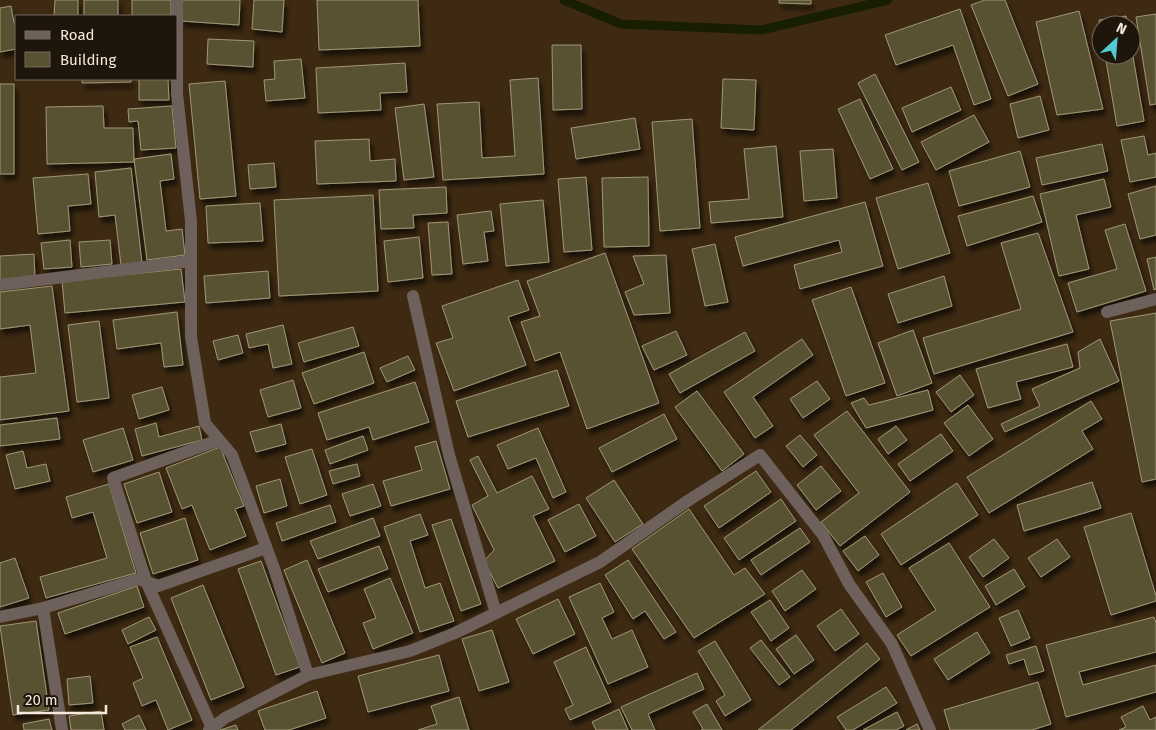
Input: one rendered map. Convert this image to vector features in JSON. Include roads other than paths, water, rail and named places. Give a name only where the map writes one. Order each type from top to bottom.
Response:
[{"type":"street","points":[[177,0],[177,15]]},
{"type":"street","points":[[177,80],[192,221],[191,337],[205,422],[232,455],[266,548],[308,675]]},
{"type":"street","points":[[0,285],[192,261]]},
{"type":"street","points":[[412,296],[450,456],[496,613]]},
{"type":"street","points":[[1107,312],[1156,299]]},
{"type":"street","points":[[219,440],[113,478],[146,581],[211,729],[225,718],[308,675],[410,651],[456,633],[600,562],[689,500],[760,455],[823,535],[849,584],[892,644],[930,730]]},
{"type":"street","points":[[0,617],[43,608],[139,579],[158,586],[266,548]]},
{"type":"street","points":[[43,608],[62,730]]},
{"type":"waterway","points":[[564,0],[621,24],[761,30],[888,0]]}]
